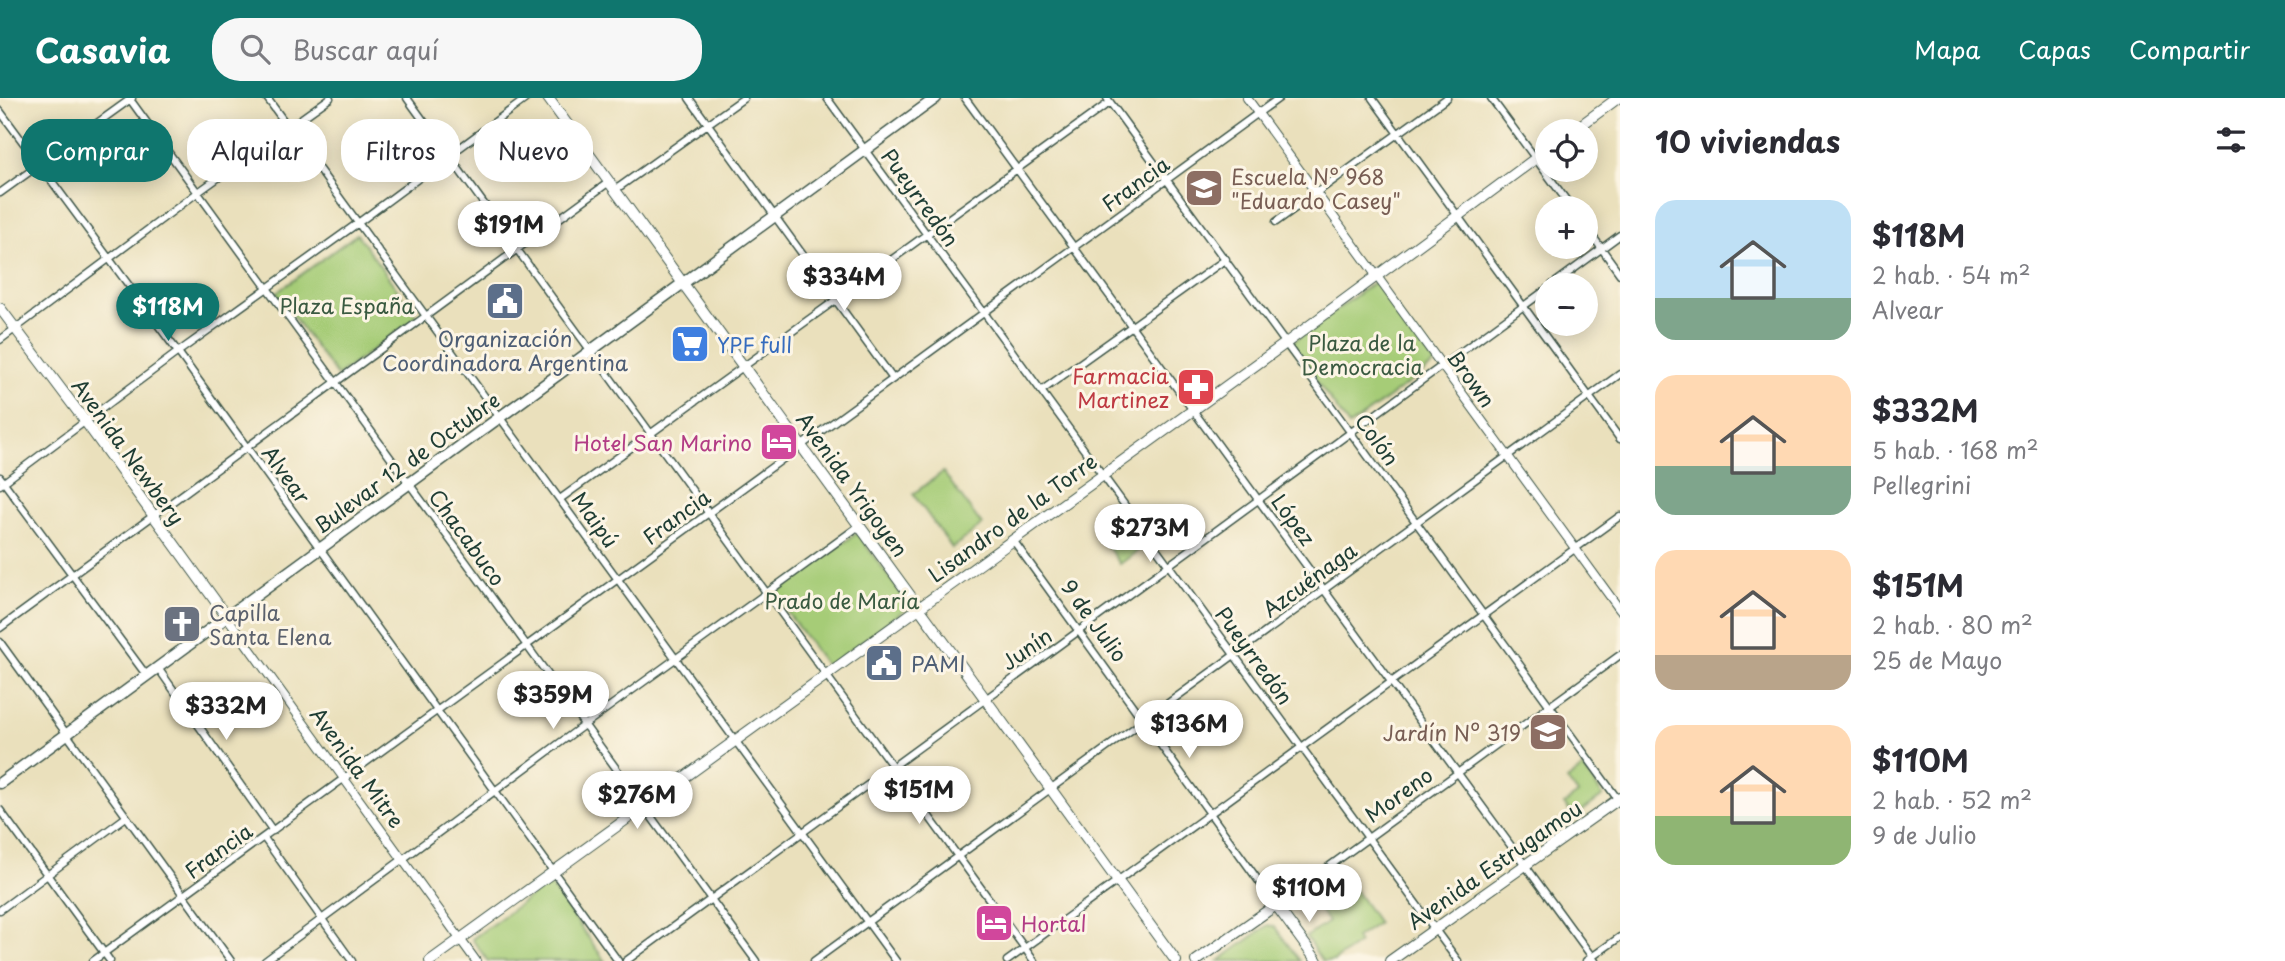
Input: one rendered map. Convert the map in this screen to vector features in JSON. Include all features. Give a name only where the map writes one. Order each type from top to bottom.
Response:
[{"type":"highway","name":"Bulevar 12 de Octubre","points":[[0,783],[936,98]]},
{"type":"main road","name":"Avenida Yrigoyen","points":[[548,98],[1175,961]]},
{"type":"main road","points":[[1590,119],[1618,99]]},
{"type":"main road","name":"Lisandro de la Torre","points":[[430,961],[1535,159]]},
{"type":"main road","name":"Avenida Newbery","points":[[0,308],[227,617]]},
{"type":"main road","name":"Avenida Estrugamou","points":[[1390,961],[1619,800]]},
{"type":"main road","name":"Moreno","points":[[1196,961],[1276,905]]},
{"type":"main road","name":"9 de Julio","points":[[1276,905],[1317,961]]},
{"type":"street","points":[[102,119],[130,98]]},
{"type":"street","name":"Chacabuco","points":[[130,98],[756,961]]},
{"type":"street","name":"Maipú","points":[[267,98],[282,119]]},
{"type":"street","points":[[301,119],[330,98]]},
{"type":"street","points":[[407,98],[422,119]]},
{"type":"street","points":[[460,148],[527,98]]},
{"type":"street","points":[[689,98],[893,379]]},
{"type":"street","points":[[0,628],[517,250],[744,98]]},
{"type":"street","name":"Pueyrredón","points":[[827,98],[1458,961]]},
{"type":"street","name":"López","points":[[965,98],[1526,866],[1591,960]]},
{"type":"street","name":"Brown","points":[[1247,98],[1620,610]]},
{"type":"street","name":"Francia","points":[[93,961],[1279,98]]},
{"type":"street","points":[[1372,98],[1620,439]]},
{"type":"street","points":[[1276,222],[1447,98]]},
{"type":"street","points":[[1491,98],[1535,157]]},
{"type":"street","points":[[560,499],[1017,170],[1109,100]]},
{"type":"street","name":"Colón","points":[[1109,100],[1619,800]]},
{"type":"street","name":"Alvear","points":[[0,111],[21,139]]},
{"type":"street","points":[[460,171],[1034,961]]},
{"type":"street","points":[[0,193],[21,178]]},
{"type":"street","name":"Maipú","points":[[327,180],[896,961]]},
{"type":"street","name":"Alvear","points":[[52,182],[618,961]]},
{"type":"street","points":[[0,340],[213,182]]},
{"type":"street","points":[[147,676],[1,481],[414,182]]},
{"type":"street","points":[[1569,273],[1620,235]]},
{"type":"street","points":[[1598,244],[1620,274]]},
{"type":"street","points":[[1041,391],[1226,259]]},
{"type":"street","name":"Junín","points":[[626,961],[1535,298]]},
{"type":"street","name":"Azcuénaga","points":[[814,961],[1620,374]]},
{"type":"street","points":[[1007,961],[1620,516]]},
{"type":"street","points":[[265,961],[859,526]]},
{"type":"street","name":"9 de Julio","points":[[1013,540],[1276,905]]},
{"type":"street","name":"Avenida Mitre","points":[[227,617],[476,961]]},
{"type":"street","points":[[0,642],[231,961]]},
{"type":"street","name":"Moreno","points":[[1276,905],[1620,655]]},
{"type":"street","points":[[158,668],[273,831]]},
{"type":"street","points":[[0,810],[110,961]]},
{"type":"street","points":[[0,910],[126,817]]},
{"type":"street","points":[[264,838],[352,961]]},
{"type":"street","points":[[1591,960],[1620,937]]},
{"type":"green space","name":"Plaza España","points":[[357,234],[417,317],[337,376],[276,293]]},
{"type":"green space","name":"Plaza de la Democracia","points":[[1376,281],[1435,364],[1349,426],[1290,344]]},
{"type":"green space","points":[[943,472],[982,525],[952,548],[913,494]]},
{"type":"green space","points":[[1132,525],[1147,544],[1120,564],[1106,544]]},
{"type":"green space","name":"Prado de María","points":[[857,533],[910,606],[827,667],[774,594]]},
{"type":"green space","points":[[1583,768],[1603,796],[1574,817],[1564,804],[1578,794],[1567,780]]},
{"type":"green space","points":[[549,883],[605,961],[488,961],[472,939]]},
{"type":"green space","points":[[1351,884],[1378,923],[1356,938],[1359,943],[1334,961],[1322,961],[1306,937],[1328,922],[1320,910],[1343,894],[1341,891]]},
{"type":"green space","points":[[1268,925],[1275,927],[1300,961],[1219,961]]},
{"type":"place","name":"Escuela N° 968 \"Eduardo Casey\"","points":[[1204,188]]},
{"type":"place","name":"Organización Coordinadora Argentina","points":[[505,301]]},
{"type":"place","name":"YPF full","points":[[690,344]]},
{"type":"place","name":"Farmacia Martinez","points":[[1196,387]]},
{"type":"place","name":"Hotel San Marino","points":[[779,442]]},
{"type":"place","name":"Capilla Santa Elena","points":[[182,624]]},
{"type":"place","name":"PAMI","points":[[884,663]]},
{"type":"place","name":"Jardín Nº 319","points":[[1548,732]]},
{"type":"place","name":"Hortal","points":[[994,923]]}]
